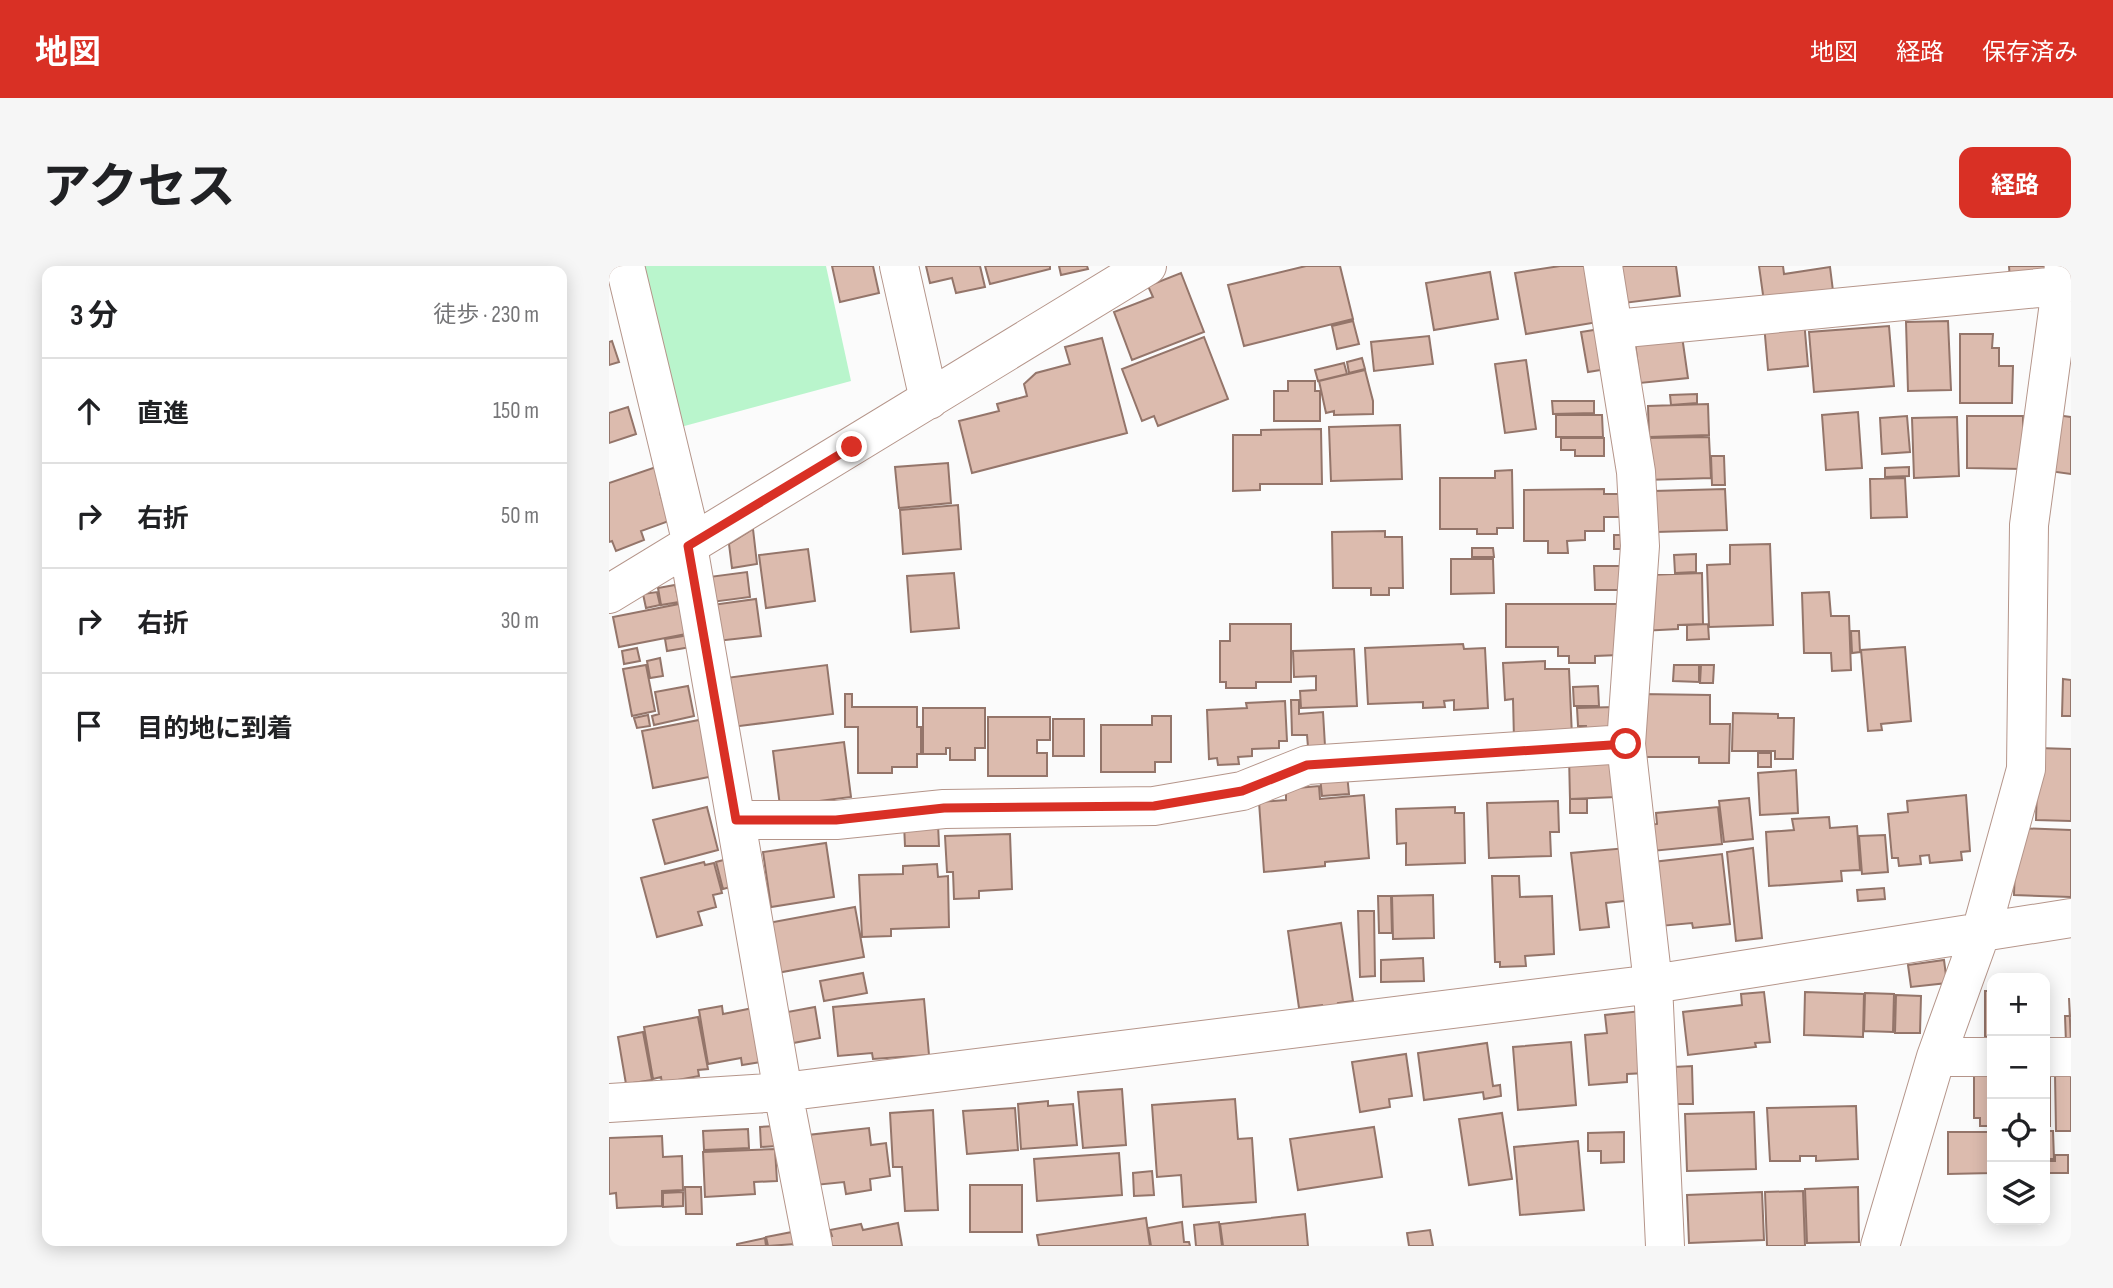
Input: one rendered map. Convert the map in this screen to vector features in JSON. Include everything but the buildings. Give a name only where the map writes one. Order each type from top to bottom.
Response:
[{"type":"street","points":[[625,266],[690,545],[783,1092],[813,1246]]},
{"type":"street","points":[[899,266],[929,400]]},
{"type":"street","points":[[609,594],[1147,266]]},
{"type":"street","points":[[1603,266],[1636,472],[1640,546],[1626,744],[1653,984],[1665,1246]]},
{"type":"street","points":[[1615,329],[2062,276],[2029,525],[2026,769],[1981,932],[1936,1057],[1880,1246]]},
{"type":"street","points":[[736,820],[836,820],[944,808],[1154,806],[1242,791],[1307,765],[1626,744]]},
{"type":"street","points":[[609,1103],[783,1092],[1653,984],[2071,918]]},
{"type":"street","points":[[1936,1057],[1987,1057]]},
{"type":"street","points":[[2050,1057],[2071,1057]]},
{"type":"green space","points":[[635,266],[826,266],[851,381],[677,428]]},
{"type":"route","points":[[852,447],[688,546],[736,820],[836,820],[944,808],[1154,806],[1242,791],[1307,765],[1626,744]]}]
